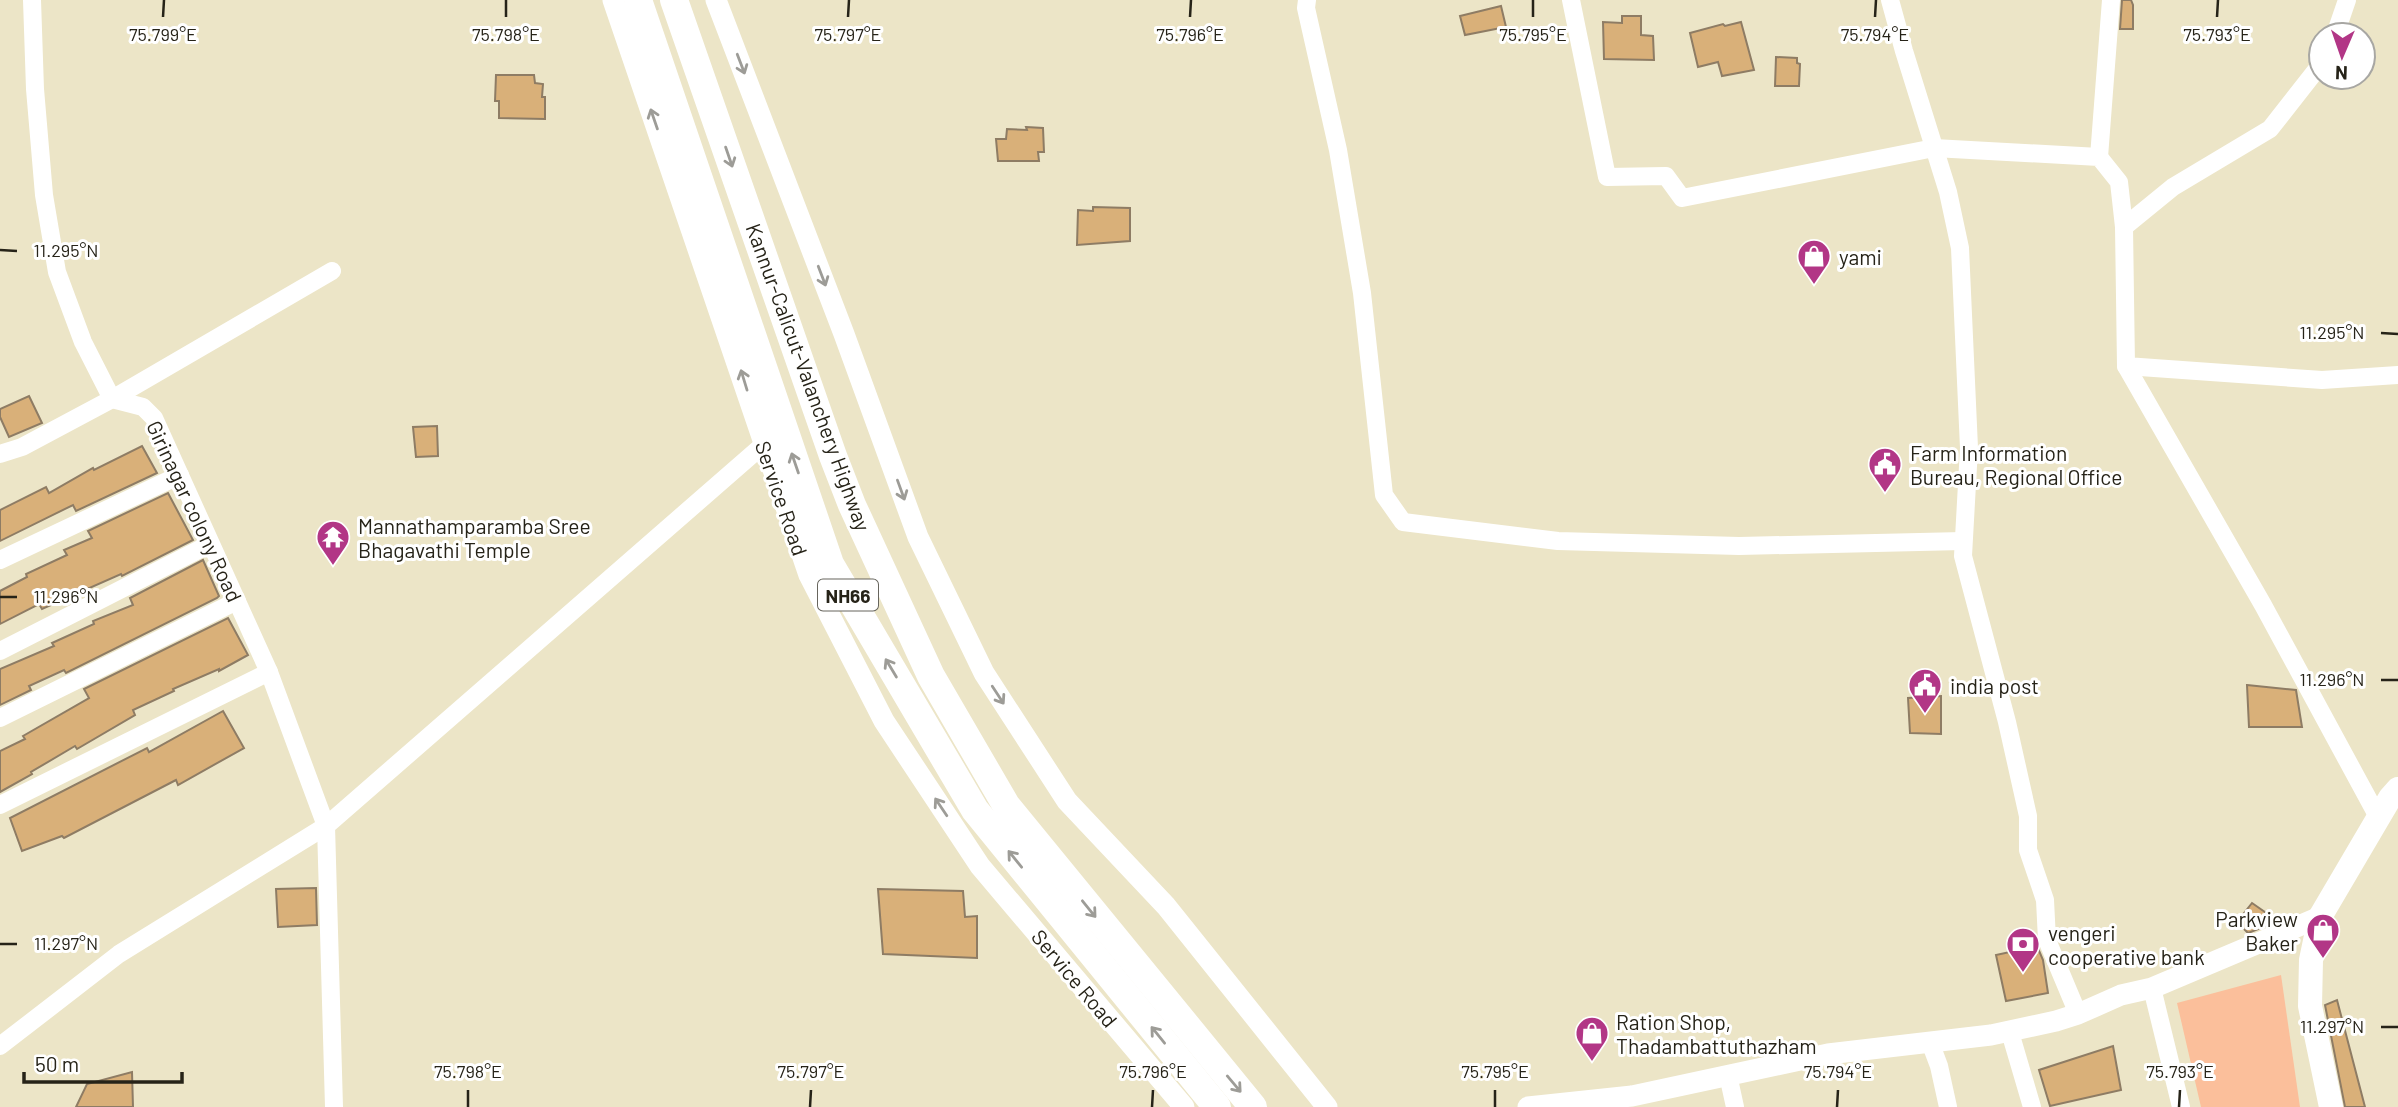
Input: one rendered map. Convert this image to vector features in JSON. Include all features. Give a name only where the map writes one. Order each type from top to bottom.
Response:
[{"type":"highway","name":"NH66","points":[[638,0],[830,564],[975,810],[1217,1107]]},
{"type":"highway","name":"Kannur-Calicut-Valanchery Highway","points":[[674,0],[852,505],[931,676],[1006,805],[1253,1107]]},
{"type":"main road","points":[[2331,1107],[2310,1006],[2311,960],[2320,917],[2378,817],[2398,789]]},
{"type":"street","points":[[32,0],[35,89],[44,195],[57,272],[83,342],[112,399]]},
{"type":"street","name":"Service Road","points":[[613,0],[809,575],[884,721],[980,866],[1184,1107]]},
{"type":"street","points":[[716,0],[844,334],[918,537],[984,673],[1068,801],[1166,906],[1327,1107]]},
{"type":"street","points":[[1307,0],[1306,8],[1338,150],[1362,293],[1384,495],[1403,522],[1558,541],[1740,546],[1964,541]]},
{"type":"street","points":[[1571,0],[1607,177],[1666,176],[1682,198],[1934,148],[2099,157]]},
{"type":"street","points":[[1890,0],[1903,51],[1948,192],[1960,248],[1969,448],[1963,556],[2007,722],[2028,816],[2028,850],[2045,900],[2047,940],[2078,1014]]},
{"type":"street","points":[[2111,0],[2099,157],[2119,182],[2124,227],[2126,366],[2263,605],[2378,817]]},
{"type":"street","points":[[2340,21],[2347,0]]},
{"type":"street","points":[[2124,227],[2173,187],[2270,130],[2307,82]]},
{"type":"street","points":[[0,454],[22,447],[112,399],[332,271]]},
{"type":"street","points":[[2126,366],[2322,380],[2398,375]]},
{"type":"street","name":"Girinagar colony Road","points":[[112,399],[143,407],[154,418],[269,672],[326,826],[334,1107]]},
{"type":"street","points":[[0,1046],[119,954],[326,826],[763,445]]},
{"type":"street","points":[[0,561],[180,475]]},
{"type":"street","points":[[0,651],[211,544]]},
{"type":"street","points":[[0,718],[237,601]]},
{"type":"street","points":[[0,805],[269,672]]},
{"type":"street","points":[[1528,1107],[1632,1096],[1828,1054],[2007,1031],[2078,1014],[2121,995],[2152,989],[2320,917]]},
{"type":"street","points":[[2152,989],[2181,1107]]},
{"type":"street","points":[[2007,1031],[2012,1039],[2032,1107]]},
{"type":"street","points":[[1930,1042],[1939,1066],[1948,1107]]},
{"type":"street","points":[[1728,1075],[1735,1107]]},
{"type":"shaded area","points":[[2281,975],[2300,1107],[2201,1107],[2177,1003]]},
{"type":"building","points":[[2122,0],[2131,0],[2133,5],[2133,29],[2120,29]]},
{"type":"building","points":[[1501,6],[1506,27],[1465,35],[1460,16]]},
{"type":"building","points":[[1622,16],[1641,16],[1641,35],[1653,36],[1654,60],[1604,59],[1603,22],[1622,23]]},
{"type":"building","points":[[1741,22],[1754,70],[1722,76],[1718,62],[1698,67],[1690,33]]},
{"type":"building","points":[[1776,57],[1797,58],[1797,63],[1800,64],[1799,86],[1775,86]]},
{"type":"building","points":[[496,75],[534,75],[535,83],[543,84],[545,119],[499,118],[499,101],[495,101]]},
{"type":"building","points":[[1026,127],[1043,128],[1044,152],[1038,152],[1039,161],[998,161],[996,139],[1006,139],[1007,129],[1027,130]]},
{"type":"building","points":[[1093,207],[1130,208],[1130,241],[1077,245],[1078,210],[1093,211]]},
{"type":"building","points":[[29,396],[42,423],[9,437],[0,417],[0,409]]},
{"type":"building","points":[[437,426],[438,456],[416,457],[413,427]]},
{"type":"building","points":[[142,446],[157,473],[76,511],[73,505],[0,541],[0,510],[46,487],[49,493],[93,468],[94,470]]},
{"type":"building","points":[[168,493],[193,540],[122,576],[121,574],[42,609],[39,604],[0,624],[0,591],[27,577],[26,574],[67,555],[64,550],[92,538],[88,531]]},
{"type":"building","points":[[203,560],[219,596],[217,598],[66,673],[64,670],[29,686],[31,690],[0,705],[0,669],[54,646],[52,643],[94,624],[93,621],[133,605],[130,598]]},
{"type":"building","points":[[228,618],[248,655],[133,710],[135,715],[77,749],[75,746],[0,792],[0,751],[25,739],[23,736],[89,698],[84,689]]},
{"type":"building","points":[[2247,685],[2296,690],[2302,727],[2249,727]]},
{"type":"building","name":"india post","points":[[1941,696],[1941,734],[1910,733],[1908,698]]},
{"type":"building","points":[[223,711],[244,748],[178,785],[176,780],[64,838],[62,836],[22,851],[10,818],[147,748],[149,752]]},
{"type":"building","points":[[316,888],[317,925],[278,927],[276,889]]},
{"type":"building","points":[[878,889],[963,891],[965,917],[977,916],[977,958],[883,954]]},
{"type":"building","points":[[2252,903],[2272,917],[2266,926],[2248,933],[2237,922]]},
{"type":"building","name":"vengeri cooperative bank","points":[[2037,946],[2043,960],[2048,993],[2006,1001],[1996,955]]},
{"type":"building","points":[[2337,1000],[2365,1107],[2345,1107],[2325,1005]]},
{"type":"building","points":[[2113,1046],[2121,1090],[2050,1106],[2039,1070]]},
{"type":"building","points":[[132,1072],[133,1107],[76,1107],[87,1084]]},
{"type":"place","name":"yami","points":[[1814,286]]},
{"type":"place","name":"Farm Information Bureau, Regional Office","points":[[1885,494]]},
{"type":"place","name":"Mannathamparamba Sree Bhagavathi Temple","points":[[333,567]]},
{"type":"place","name":"india post","points":[[1925,715]]},
{"type":"place","name":"Parkview Baker","points":[[2323,960]]},
{"type":"place","name":"vengeri cooperative bank","points":[[2023,974]]},
{"type":"place","name":"Ration Shop, Thadambattuthazham","points":[[1592,1063]]}]
